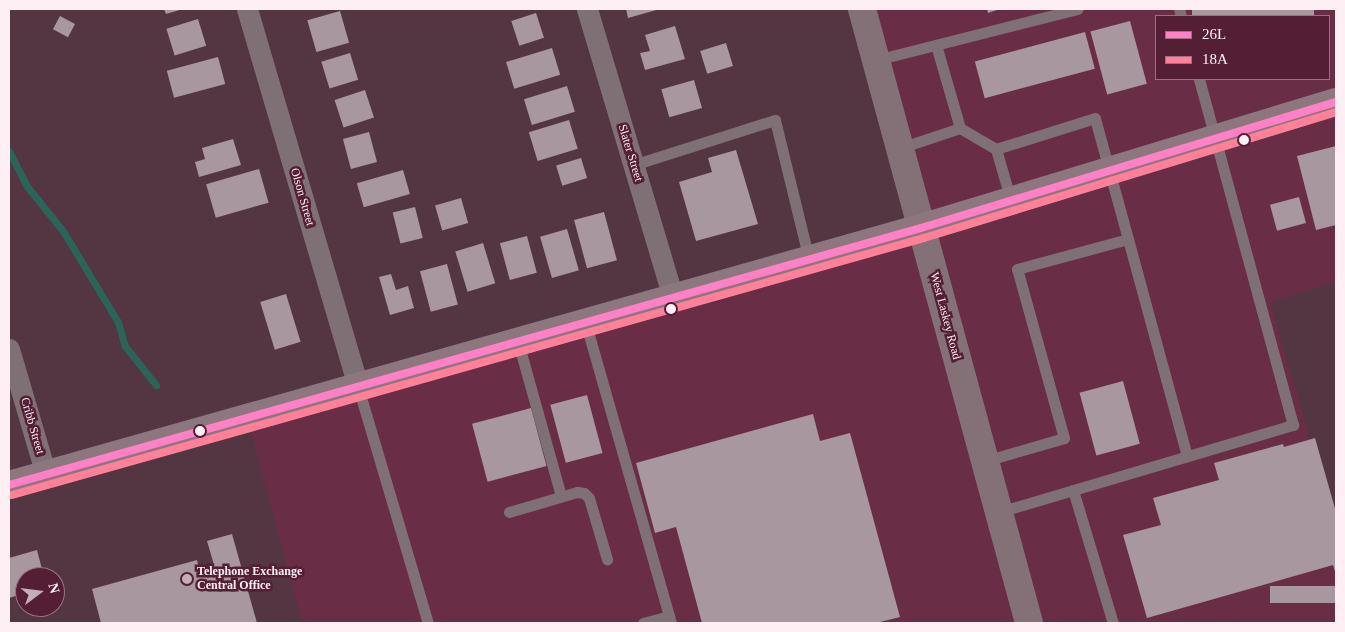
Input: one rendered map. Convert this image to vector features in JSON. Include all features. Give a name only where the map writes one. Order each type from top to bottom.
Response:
[{"type":"main road","name":"West Laskey Road","points":[[862,9],[1029,623]]},
{"type":"main road","points":[[9,485],[358,385],[921,228],[1336,102]]},
{"type":"street","name":"Olson Street","points":[[247,9],[358,385]]},
{"type":"street","name":"Slater Street","points":[[587,9],[673,297]]},
{"type":"street","name":"Cribb Street","points":[[9,349],[46,475]]},
{"type":"lane","points":[[876,60],[1078,9]]},
{"type":"lane","points":[[936,45],[960,128],[996,149],[1011,200]]},
{"type":"lane","points":[[999,512],[1292,425],[1217,138],[1199,80]]},
{"type":"lane","points":[[996,149],[1095,118],[1187,456]]},
{"type":"lane","points":[[633,165],[775,120],[809,259]]},
{"type":"lane","points":[[900,148],[960,128]]},
{"type":"lane","points":[[985,461],[1064,438],[1017,269],[1128,239]]},
{"type":"lane","points":[[585,322],[670,620],[644,623]]},
{"type":"lane","points":[[518,340],[561,496]]},
{"type":"lane","points":[[358,385],[428,623]]},
{"type":"lane","points":[[1073,490],[1113,623]]},
{"type":"lane","points":[[509,512],[577,492],[589,498],[606,559]]},
{"type":"shaded area","points":[[861,9],[1336,9],[1336,282],[1270,302],[1336,528],[1336,623],[302,623],[247,417],[921,228]]},
{"type":"building","points":[[164,9],[183,9],[166,14]]},
{"type":"building","points":[[626,9],[660,9],[628,18]]},
{"type":"building","points":[[987,9],[1000,9],[988,13]]},
{"type":"building","points":[[1192,9],[1314,9],[1314,15],[1192,15]]},
{"type":"building","points":[[340,11],[349,43],[316,52],[307,20]]},
{"type":"building","points":[[536,13],[544,38],[519,46],[511,21]]},
{"type":"building","points":[[60,16],[75,24],[68,37],[53,29]]},
{"type":"building","points":[[198,19],[206,46],[175,55],[166,29]]},
{"type":"building","points":[[1130,21],[1147,84],[1107,94],[1090,32]]},
{"type":"building","points":[[675,26],[685,59],[645,70],[640,53],[650,51],[645,35]]},
{"type":"building","points":[[1085,32],[1095,69],[985,98],[975,62]]},
{"type":"building","points":[[726,43],[733,66],[707,74],[700,51]]},
{"type":"building","points":[[552,48],[560,75],[514,89],[506,62]]},
{"type":"building","points":[[350,53],[358,80],[329,89],[321,62]]},
{"type":"building","points":[[218,57],[225,84],[174,98],[167,71]]},
{"type":"building","points":[[694,80],[702,108],[669,117],[661,89]]},
{"type":"building","points":[[567,86],[575,112],[532,125],[524,99]]},
{"type":"building","points":[[365,90],[374,118],[344,127],[335,100]]},
{"type":"building","points":[[569,120],[578,149],[538,161],[529,132]]},
{"type":"building","points":[[369,132],[377,162],[351,169],[343,139]]},
{"type":"building","points":[[233,139],[241,165],[199,177],[195,162],[205,159],[202,148]]},
{"type":"building","points":[[1336,146],[1336,225],[1316,230],[1297,156]]},
{"type":"building","points":[[736,150],[758,224],[696,241],[679,182],[712,172],[708,158]]},
{"type":"building","points":[[581,158],[587,178],[562,186],[556,166]]},
{"type":"building","points":[[259,169],[269,203],[216,218],[206,184]]},
{"type":"building","points":[[403,170],[410,194],[364,207],[357,183]]},
{"type":"building","points":[[1299,197],[1306,223],[1277,231],[1270,205]]},
{"type":"building","points":[[461,198],[468,223],[442,230],[435,205]]},
{"type":"building","points":[[415,207],[423,238],[400,244],[393,213]]},
{"type":"building","points":[[604,212],[617,260],[587,268],[574,220]]},
{"type":"building","points":[[567,229],[579,270],[552,278],[540,237]]},
{"type":"building","points":[[527,236],[537,273],[510,280],[500,243]]},
{"type":"building","points":[[483,243],[495,283],[468,292],[455,251]]},
{"type":"building","points":[[447,264],[458,305],[431,312],[420,271]]},
{"type":"building","points":[[391,274],[396,290],[408,286],[414,308],[390,315],[379,277]]},
{"type":"building","points":[[286,294],[301,342],[275,350],[260,302]]},
{"type":"building","points":[[1123,381],[1140,444],[1096,455],[1080,393]]},
{"type":"building","points":[[587,395],[603,453],[566,463],[550,405]]},
{"type":"building","points":[[531,408],[547,466],[488,482],[472,424]]},
{"type":"building","points":[[813,414],[820,441],[850,433],[900,617],[876,623],[702,623],[676,527],[655,533],[636,463]]},
{"type":"building","points":[[1315,438],[1336,512],[1336,575],[1333,565],[1147,618],[1123,535],[1161,525],[1153,498],[1219,480],[1214,463],[1283,444],[1284,447]]},
{"type":"building","name":"Telephone Exchange Central Office","points":[[232,534],[257,623],[101,623],[92,589],[197,560],[199,569],[214,565],[207,541]]},
{"type":"building","points":[[37,550],[41,567],[15,567],[15,596],[9,598],[9,558]]},
{"type":"building","points":[[1270,586],[1336,586],[1336,603],[1270,603]]},
{"type":"waterway","points":[[9,151],[26,185],[63,231],[118,322],[125,346],[156,385]]},
{"type":"transit line","name":"26L","points":[[9,485],[921,228],[1336,102]]},
{"type":"transit line","name":"18A","points":[[12,495],[924,238],[1336,112]]},
{"type":"place","name":"Telephone Exchange Central Office","points":[[187,579]]}]
